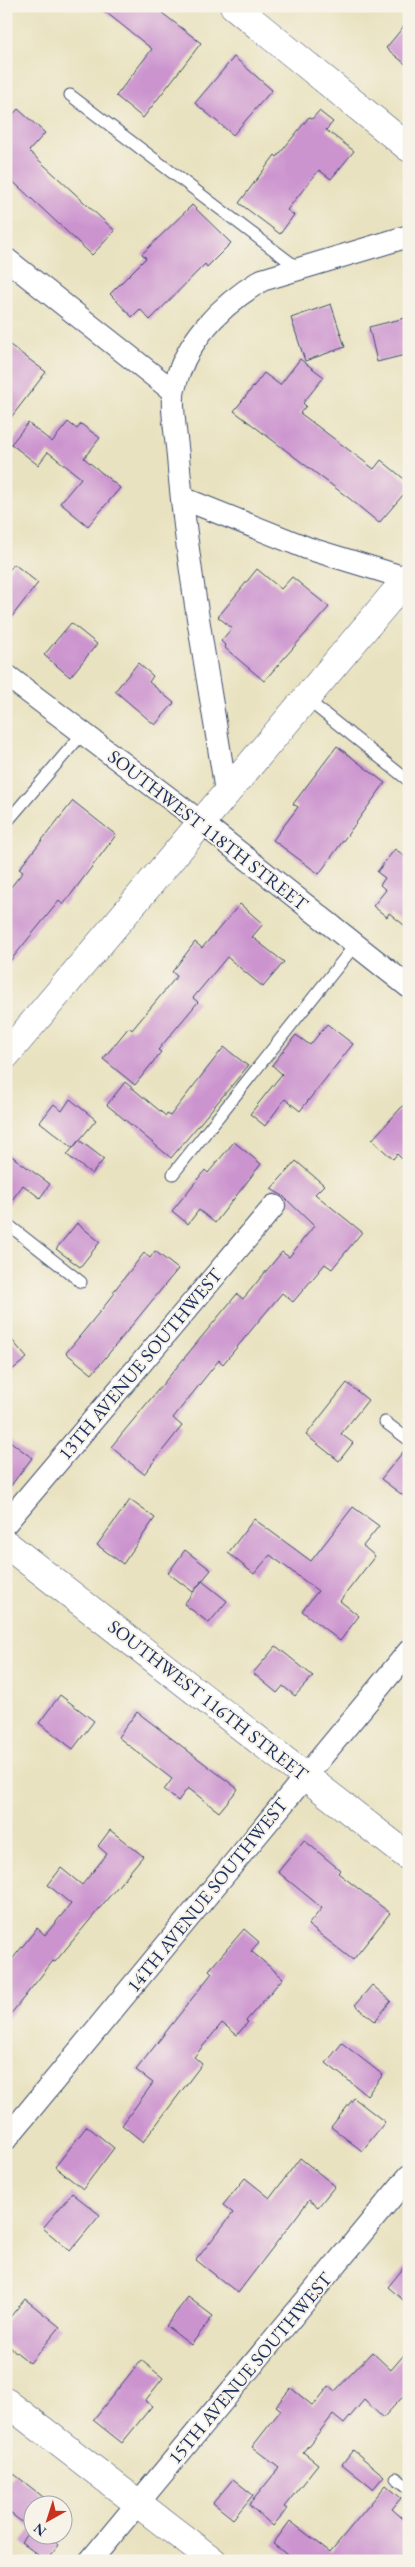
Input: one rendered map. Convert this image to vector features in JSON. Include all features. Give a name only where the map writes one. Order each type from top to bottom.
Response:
[{"type":"street","points":[[234,6],[409,148]]},
{"type":"street","points":[[226,792],[182,498],[173,391],[200,334],[217,313],[241,293],[262,280],[409,236]]},
{"type":"street","points":[[6,259],[173,391]]},
{"type":"street","points":[[6,1055],[202,823],[304,698],[408,577],[307,548],[182,498]]},
{"type":"street","name":"SOUTHWEST 118TH STREET","points":[[6,675],[202,823],[409,988]]},
{"type":"street","name":"13TH AVENUE SOUTHWEST","points":[[6,1523],[274,1206]]},
{"type":"street","name":"SOUTHWEST 116TH STREET","points":[[6,1544],[409,1857]]},
{"type":"street","name":"14TH AVENUE SOUTHWEST","points":[[6,2139],[409,1651]]},
{"type":"street","name":"15TH AVENUE SOUTHWEST","points":[[90,2561],[409,2176]]},
{"type":"street","points":[[6,2402],[138,2504],[199,2554]]},
{"type":"lane","points":[[70,95],[299,269]]},
{"type":"lane","points":[[304,698],[409,781]]},
{"type":"lane","points":[[6,823],[83,733]]},
{"type":"lane","points":[[172,1174],[355,945]]},
{"type":"lane","points":[[6,1223],[81,1282]]},
{"type":"lane","points":[[385,1422],[409,1440]]},
{"type":"lane","points":[[396,2478],[409,2488]]},
{"type":"building","points":[[98,6],[153,6],[201,43],[143,118],[116,96],[152,49]]},
{"type":"building","points":[[409,20],[409,67],[386,48]]},
{"type":"building","points":[[234,57],[272,90],[233,135],[195,103]]},
{"type":"building","points":[[18,109],[45,133],[29,151],[115,231],[92,255],[6,175],[6,122]]},
{"type":"building","points":[[319,111],[333,122],[326,130],[354,151],[331,179],[319,170],[287,210],[294,215],[280,234],[239,203],[275,155],[277,157],[309,117],[312,119]]},
{"type":"building","points":[[192,205],[231,243],[207,267],[205,264],[150,320],[140,309],[132,317],[110,294],[146,258],[142,254]]},
{"type":"building","points":[[331,304],[345,347],[305,361],[291,318]]},
{"type":"building","points":[[409,317],[409,354],[377,362],[369,327]]},
{"type":"building","points":[[6,342],[46,372],[6,424]]},
{"type":"building","points":[[300,359],[324,377],[303,403],[306,406],[300,413],[374,469],[381,460],[409,483],[409,488],[379,523],[234,411],[264,373],[280,385]]},
{"type":"building","points":[[68,422],[77,429],[81,424],[100,438],[84,458],[120,488],[88,526],[60,503],[81,478],[48,452],[38,465],[11,444],[28,423],[52,442]]},
{"type":"building","points":[[14,564],[38,583],[6,624],[6,574]]},
{"type":"building","points":[[257,569],[281,589],[292,577],[329,607],[264,681],[225,648],[226,646],[221,641],[232,628],[218,617]]},
{"type":"building","points":[[71,623],[97,644],[70,677],[44,655]]},
{"type":"building","points":[[138,663],[153,676],[149,682],[174,703],[155,725],[115,691]]},
{"type":"building","points":[[337,746],[385,783],[319,874],[273,840],[298,807],[293,804]]},
{"type":"building","points":[[73,801],[116,835],[63,905],[59,901],[6,966],[6,893],[23,872],[19,869]]},
{"type":"building","points":[[395,849],[409,859],[409,929],[389,913],[387,917],[373,906],[386,890],[380,885],[385,878],[377,872]]},
{"type":"building","points":[[240,904],[263,924],[252,937],[284,962],[263,987],[227,957],[193,998],[198,1002],[158,1050],[161,1052],[135,1085],[103,1059],[129,1027],[132,1030],[177,976],[172,972],[195,942],[202,948]]},
{"type":"building","points":[[327,1024],[353,1044],[300,1111],[285,1099],[265,1126],[250,1114],[282,1074],[272,1065],[296,1035],[310,1045]]},
{"type":"building","points":[[224,1047],[248,1066],[171,1158],[107,1105],[125,1082],[166,1116],[167,1114],[170,1116]]},
{"type":"building","points":[[70,1099],[96,1120],[73,1148],[40,1122],[54,1104],[62,1111]]},
{"type":"building","points":[[409,1099],[409,1166],[397,1154],[393,1159],[372,1140]]},
{"type":"building","points":[[79,1140],[104,1159],[92,1174],[67,1155]]},
{"type":"building","points":[[234,1142],[261,1164],[215,1223],[199,1210],[188,1224],[172,1211],[205,1170],[208,1173]]},
{"type":"building","points":[[6,1152],[50,1184],[40,1198],[23,1185],[6,1208]]},
{"type":"building","points":[[296,1161],[324,1185],[315,1194],[362,1232],[332,1269],[325,1264],[293,1302],[282,1293],[223,1364],[219,1360],[173,1418],[182,1426],[144,1474],[111,1447],[237,1294],[243,1299],[282,1252],[289,1257],[314,1226],[283,1196],[271,1189]]},
{"type":"building","points":[[77,1223],[100,1242],[80,1267],[56,1249]]},
{"type":"building","points":[[155,1251],[178,1269],[92,1374],[66,1353],[115,1293],[113,1292],[144,1253],[150,1258]]},
{"type":"building","points":[[6,1333],[27,1358],[6,1375]]},
{"type":"building","points":[[347,1383],[368,1400],[341,1434],[353,1443],[339,1461],[306,1435]]},
{"type":"building","points":[[6,1438],[32,1458],[6,1492]]},
{"type":"building","points":[[407,1447],[409,1447],[409,1500],[381,1479]]},
{"type":"building","points":[[130,1500],[155,1518],[123,1564],[97,1545]]},
{"type":"building","points":[[353,1507],[379,1526],[363,1546],[375,1556],[340,1601],[359,1616],[340,1641],[302,1611],[318,1591],[270,1555],[254,1574],[228,1553],[254,1519],[311,1561]]},
{"type":"building","points":[[185,1550],[211,1570],[193,1592],[168,1573]]},
{"type":"building","points":[[202,1581],[227,1601],[209,1623],[184,1604]]},
{"type":"building","points":[[276,1646],[313,1676],[295,1696],[283,1686],[277,1693],[253,1673]]},
{"type":"building","points":[[60,1695],[94,1721],[73,1749],[39,1723]]},
{"type":"building","points":[[137,1712],[238,1789],[219,1812],[188,1788],[178,1801],[164,1790],[172,1779],[118,1737]]},
{"type":"building","points":[[110,1830],[143,1856],[55,1962],[53,1961],[6,2020],[6,1967],[37,1928],[45,1935],[71,1904],[48,1885],[61,1868],[82,1885],[107,1854],[98,1846]]},
{"type":"building","points":[[304,1840],[340,1870],[338,1873],[390,1913],[353,1960],[308,1925],[322,1908],[278,1872]]},
{"type":"building","points":[[244,1929],[259,1942],[251,1951],[283,1978],[246,2021],[248,2022],[237,2035],[222,2023],[194,2057],[202,2064],[143,2142],[122,2125],[153,2083],[136,2070],[212,1973],[209,1970]]},
{"type":"building","points":[[372,1985],[391,2001],[375,2021],[355,2005]]},
{"type":"building","points":[[342,2043],[383,2075],[367,2095],[326,2063]]},
{"type":"building","points":[[354,2098],[385,2122],[362,2151],[331,2127]]},
{"type":"building","points":[[87,2126],[114,2148],[83,2189],[55,2167]]},
{"type":"building","points":[[300,2158],[335,2186],[318,2207],[309,2200],[238,2293],[196,2260],[233,2213],[223,2205],[245,2178],[270,2198]]},
{"type":"building","points":[[72,2193],[100,2215],[70,2251],[43,2228]]},
{"type":"building","points":[[409,2261],[409,2305],[388,2287]]},
{"type":"building","points":[[188,2297],[213,2316],[191,2345],[166,2326]]},
{"type":"building","points":[[25,2299],[60,2327],[30,2363],[6,2344],[6,2322]]},
{"type":"building","points":[[409,2349],[409,2390],[383,2418],[364,2400],[344,2424],[333,2415],[303,2452],[318,2464],[284,2507],[287,2509],[273,2526],[249,2505],[279,2468],[252,2447],[281,2410],[276,2406],[291,2388],[313,2406],[329,2386],[335,2391],[372,2352],[391,2370]]},
{"type":"building","points":[[141,2360],[163,2378],[145,2401],[152,2406],[122,2443],[93,2420]]},
{"type":"building","points":[[353,2450],[384,2476],[373,2489],[342,2464]]},
{"type":"building","points":[[14,2474],[39,2494],[22,2494],[22,2522],[6,2510],[6,2484]]},
{"type":"building","points":[[233,2479],[253,2495],[233,2519],[213,2503]]},
{"type":"building","points":[[386,2485],[401,2498],[392,2509],[409,2524],[409,2561],[295,2561],[273,2544],[290,2521],[330,2552]]},
{"type":"building","points":[[24,2544],[58,2544],[59,2545],[46,2561]]}]
